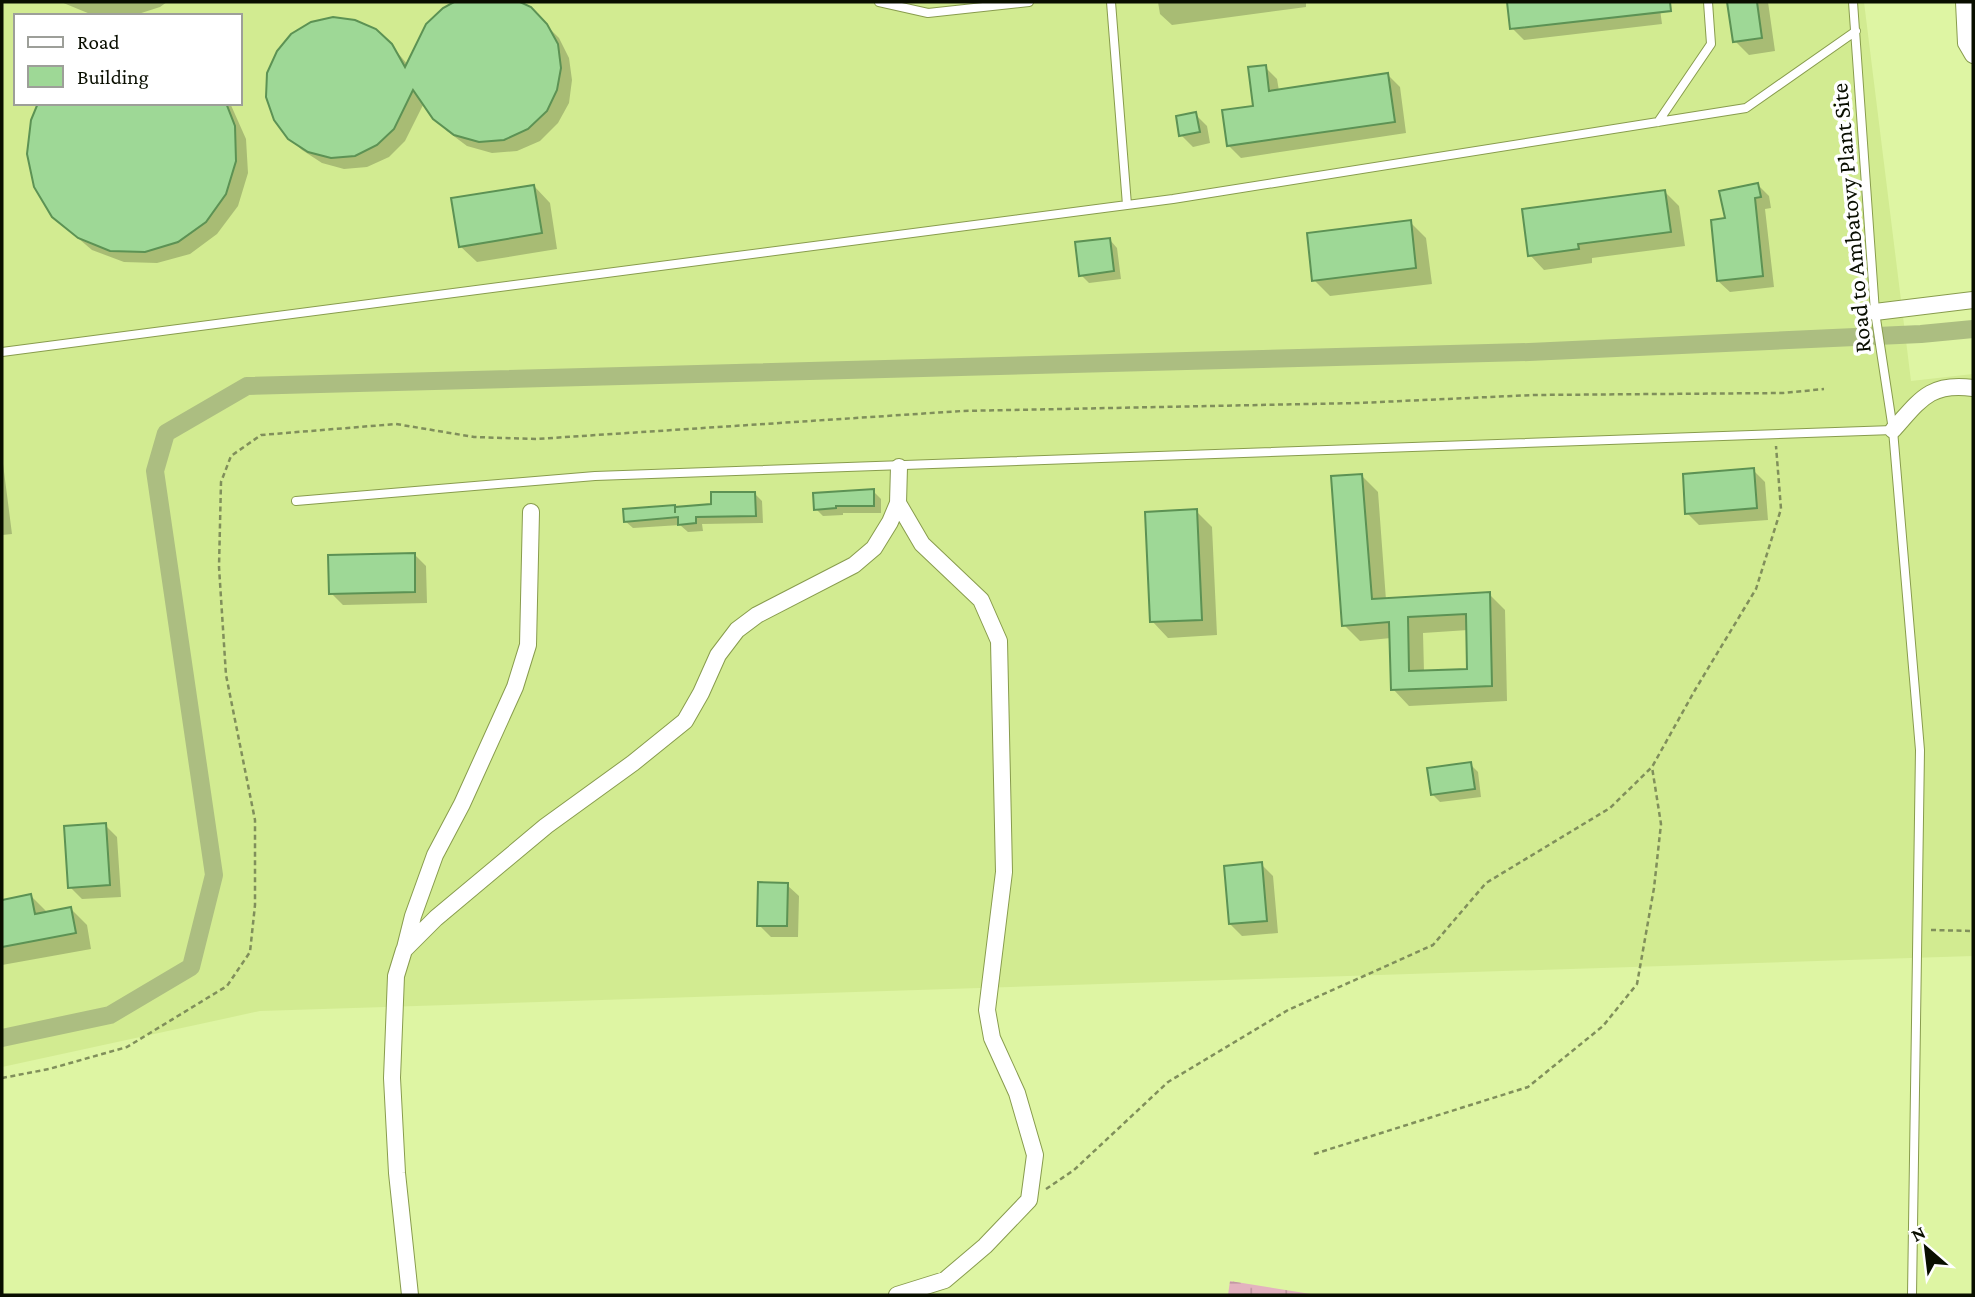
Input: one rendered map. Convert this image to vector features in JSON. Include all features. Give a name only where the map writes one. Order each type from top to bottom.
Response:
[{"type":"street","points":[[1964,2],[1966,43],[1973,55]]},
{"type":"street","points":[[1875,312],[1973,300]]},
{"type":"street","points":[[1893,430],[1924,395],[1953,385],[1973,388]]},
{"type":"street","points":[[404,950],[436,918],[547,826],[633,764],[685,721],[701,694],[718,655],[737,629],[757,615],[854,565],[874,548],[898,503],[899,467]]},
{"type":"street","points":[[897,1295],[945,1280],[985,1247],[1029,1200],[1035,1155],[1017,1093],[992,1038],[987,1010],[1004,872],[999,642],[981,600],[922,544],[898,503]]},
{"type":"street","points":[[410,1295],[397,1173],[392,1078],[396,976],[413,916],[435,855],[462,804],[515,687],[528,645],[531,512]]},
{"type":"lane","points":[[879,2],[928,13],[1029,2]]},
{"type":"lane","points":[[1111,2],[1127,205]]},
{"type":"lane","points":[[1658,122],[1711,44],[1707,2]]},
{"type":"lane","name":"Road to Ambatovy Plant Site","points":[[1853,2],[1875,312],[1893,430],[1920,750],[1912,1295]]},
{"type":"lane","points":[[2,352],[1127,205],[1746,108],[1856,32]]},
{"type":"lane","points":[[296,501],[595,476],[1893,430]]},
{"type":"path","points":[[2,1078],[49,1069],[127,1047],[227,986],[250,952],[255,905],[255,820],[226,676],[219,555],[221,482],[231,456],[261,435],[396,424],[474,437],[537,439],[962,411],[1358,403],[1534,395],[1783,393],[1824,389]]},
{"type":"path","points":[[1029,1200],[1074,1170],[1168,1082],[1288,1010],[1433,945],[1486,883],[1610,808],[1652,767],[1756,589],[1781,509],[1774,434]]},
{"type":"path","points":[[1314,1154],[1528,1087],[1603,1026],[1637,984],[1654,888],[1661,824],[1652,767]]},
{"type":"path","points":[[1918,929],[1973,931]]},
{"type":"shaded area","points":[[2,2],[1864,2],[1911,381],[1973,374],[1973,956],[260,1011],[2,1067]]},
{"type":"green space","points":[[1230,1281],[1317,1295],[1228,1295]]},
{"type":"building","points":[[454,2],[520,2],[531,7],[547,24],[558,44],[561,68],[557,90],[547,111],[528,129],[504,140],[479,142],[454,135],[433,119],[413,90],[394,129],[377,145],[355,156],[331,158],[308,152],[288,139],[274,120],[266,97],[267,73],[277,51],[291,34],[311,22],[333,17],[355,20],[376,29],[392,44],[405,67],[426,24]]},
{"type":"building","points":[[1507,2],[1670,2],[1671,11],[1510,29]]},
{"type":"building","points":[[1727,2],[1757,2],[1762,38],[1733,42]]},
{"type":"building","points":[[1266,65],[1269,91],[1388,73],[1395,122],[1227,146],[1222,110],[1253,106],[1248,67]]},
{"type":"building","points":[[37,105],[227,105],[235,126],[236,161],[226,194],[206,222],[178,242],[145,252],[110,251],[78,238],[52,217],[34,187],[27,154],[31,120]]},
{"type":"building","points":[[1196,112],[1200,132],[1179,136],[1176,116]]},
{"type":"building","points":[[1758,183],[1761,197],[1755,198],[1763,276],[1717,281],[1711,220],[1725,218],[1719,191]]},
{"type":"building","points":[[534,185],[542,233],[459,247],[451,198]]},
{"type":"building","points":[[1665,190],[1671,232],[1578,244],[1579,249],[1528,256],[1522,209]]},
{"type":"building","points":[[1411,220],[1416,268],[1312,281],[1307,233]]},
{"type":"building","points":[[1110,238],[1114,271],[1079,276],[1075,242]]},
{"type":"building","points":[[1754,468],[1757,508],[1685,514],[1683,474]]},
{"type":"building","points":[[1362,474],[1372,599],[1490,592],[1492,686],[1391,690],[1389,622],[1342,626],[1331,476]],"holes":[[[1466,614],[1467,669],[1409,671],[1408,617]]]},
{"type":"building","points":[[874,489],[874,506],[836,506],[814,510],[813,493]]},
{"type":"building","points":[[711,492],[755,492],[756,516],[696,517],[696,523],[678,525],[678,517],[624,522],[623,509],[711,504]]},
{"type":"building","points":[[1197,509],[1202,620],[1150,622],[1145,512]]},
{"type":"building","points":[[415,553],[415,592],[329,594],[328,555]]},
{"type":"building","points":[[1471,762],[1475,789],[1431,795],[1427,768]]},
{"type":"building","points":[[106,823],[110,885],[68,888],[64,826]]},
{"type":"building","points":[[1262,862],[1267,921],[1229,924],[1224,866]]},
{"type":"building","points":[[758,882],[788,883],[787,926],[757,926]]},
{"type":"building","points":[[31,894],[35,914],[71,907],[76,933],[2,947],[2,900]]},
{"type":"waterway","points":[[2,1038],[110,1015],[191,967],[214,875],[155,471],[166,433],[247,386],[1529,352],[1921,334],[1973,329]]}]
